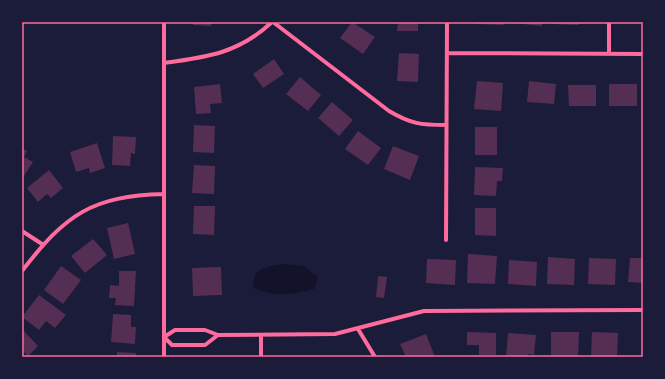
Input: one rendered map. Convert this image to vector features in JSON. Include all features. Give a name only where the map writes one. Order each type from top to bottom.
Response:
[{"type":"street","points":[[164,22],[164,357]]},
{"type":"street","points":[[164,63],[208,57],[225,52],[257,36],[273,22],[389,111],[407,121],[420,124],[446,124]]},
{"type":"street","points":[[446,240],[447,22]]},
{"type":"street","points":[[609,22],[609,53]]},
{"type":"street","points":[[447,53],[643,54]]},
{"type":"street","points":[[22,271],[42,244],[57,229],[84,209],[116,198],[164,194]]},
{"type":"street","points":[[22,231],[42,244]]},
{"type":"street","points":[[164,337],[175,330],[205,330],[218,335],[335,334],[358,329],[414,312],[424,311],[643,310]]},
{"type":"street","points":[[358,329],[375,357]]},
{"type":"street","points":[[164,337],[172,345],[204,345],[218,335]]},
{"type":"street","points":[[261,335],[261,357]]},
{"type":"shaded area","points":[[283,264],[304,266],[318,277],[314,289],[291,294],[277,294],[254,288],[254,281],[257,272],[271,266]]},
{"type":"building","points":[[193,22],[212,22],[211,26],[193,25]]},
{"type":"building","points":[[352,22],[375,37],[363,54],[340,38]]},
{"type":"building","points":[[398,22],[418,22],[418,31],[397,31]]},
{"type":"building","points":[[475,22],[504,22],[504,25],[475,24]]},
{"type":"building","points":[[542,22],[542,26],[514,23]]},
{"type":"building","points":[[552,22],[579,22],[579,25],[552,24]]},
{"type":"building","points":[[399,53],[419,54],[418,82],[397,81]]},
{"type":"building","points":[[274,59],[284,74],[263,88],[253,74]]},
{"type":"building","points":[[300,77],[321,95],[308,111],[286,94]]},
{"type":"building","points":[[477,81],[503,83],[501,111],[474,109]]},
{"type":"building","points":[[529,81],[556,84],[554,104],[527,102]]},
{"type":"building","points":[[220,84],[222,103],[210,104],[211,113],[196,114],[194,87]]},
{"type":"building","points":[[609,84],[637,84],[637,106],[609,106]]},
{"type":"building","points":[[568,85],[596,85],[596,106],[569,106]]},
{"type":"building","points":[[332,102],[353,120],[339,136],[318,118]]},
{"type":"building","points":[[194,125],[215,126],[214,153],[193,152]]},
{"type":"building","points":[[475,127],[497,127],[497,155],[475,155]]},
{"type":"building","points":[[358,131],[381,148],[368,165],[345,149]]},
{"type":"building","points":[[113,136],[136,137],[135,154],[131,153],[130,166],[112,165]]},
{"type":"building","points":[[97,143],[105,168],[90,173],[89,168],[76,172],[70,152]]},
{"type":"building","points":[[393,146],[419,156],[410,180],[384,169]]},
{"type":"building","points":[[22,148],[27,151],[24,157],[33,162],[22,179]]},
{"type":"building","points":[[194,165],[215,166],[214,194],[192,193]]},
{"type":"building","points":[[475,167],[503,168],[502,181],[497,181],[496,196],[474,195]]},
{"type":"building","points":[[49,170],[63,188],[51,198],[47,194],[38,202],[27,188]]},
{"type":"building","points":[[194,206],[215,206],[214,235],[193,234]]},
{"type":"building","points":[[475,208],[496,208],[496,236],[475,235]]},
{"type":"building","points":[[128,223],[135,254],[114,259],[107,228]]},
{"type":"building","points":[[93,239],[107,255],[85,273],[71,256]]},
{"type":"building","points":[[468,254],[497,256],[495,284],[467,283]]},
{"type":"building","points":[[548,257],[575,259],[574,285],[547,284]]},
{"type":"building","points":[[589,258],[616,259],[615,285],[588,284]]},
{"type":"building","points":[[630,258],[643,258],[643,283],[628,282]]},
{"type":"building","points":[[427,259],[456,260],[455,285],[426,283]]},
{"type":"building","points":[[509,260],[537,262],[536,286],[508,284]]},
{"type":"building","points":[[61,266],[81,280],[63,304],[44,290]]},
{"type":"building","points":[[221,267],[222,295],[193,296],[192,268]]},
{"type":"building","points":[[119,271],[136,271],[134,306],[115,305],[116,298],[109,298],[110,285],[119,286]]},
{"type":"building","points":[[378,276],[387,277],[384,298],[376,297]]},
{"type":"building","points":[[39,295],[66,315],[55,328],[46,321],[39,330],[22,317]]},
{"type":"building","points":[[113,314],[131,315],[131,327],[136,327],[135,344],[111,342]]},
{"type":"building","points":[[22,329],[38,346],[28,356],[22,350]]},
{"type":"building","points":[[467,332],[496,333],[496,355],[479,355],[479,345],[467,345]]},
{"type":"building","points":[[551,332],[579,332],[578,357],[551,357]]},
{"type":"building","points":[[592,332],[618,333],[617,357],[591,357]]},
{"type":"building","points":[[508,333],[536,335],[534,355],[528,354],[528,357],[506,357]]},
{"type":"building","points":[[426,334],[435,357],[406,357],[400,344]]},
{"type":"building","points":[[117,352],[136,353],[136,357],[117,357]]}]
